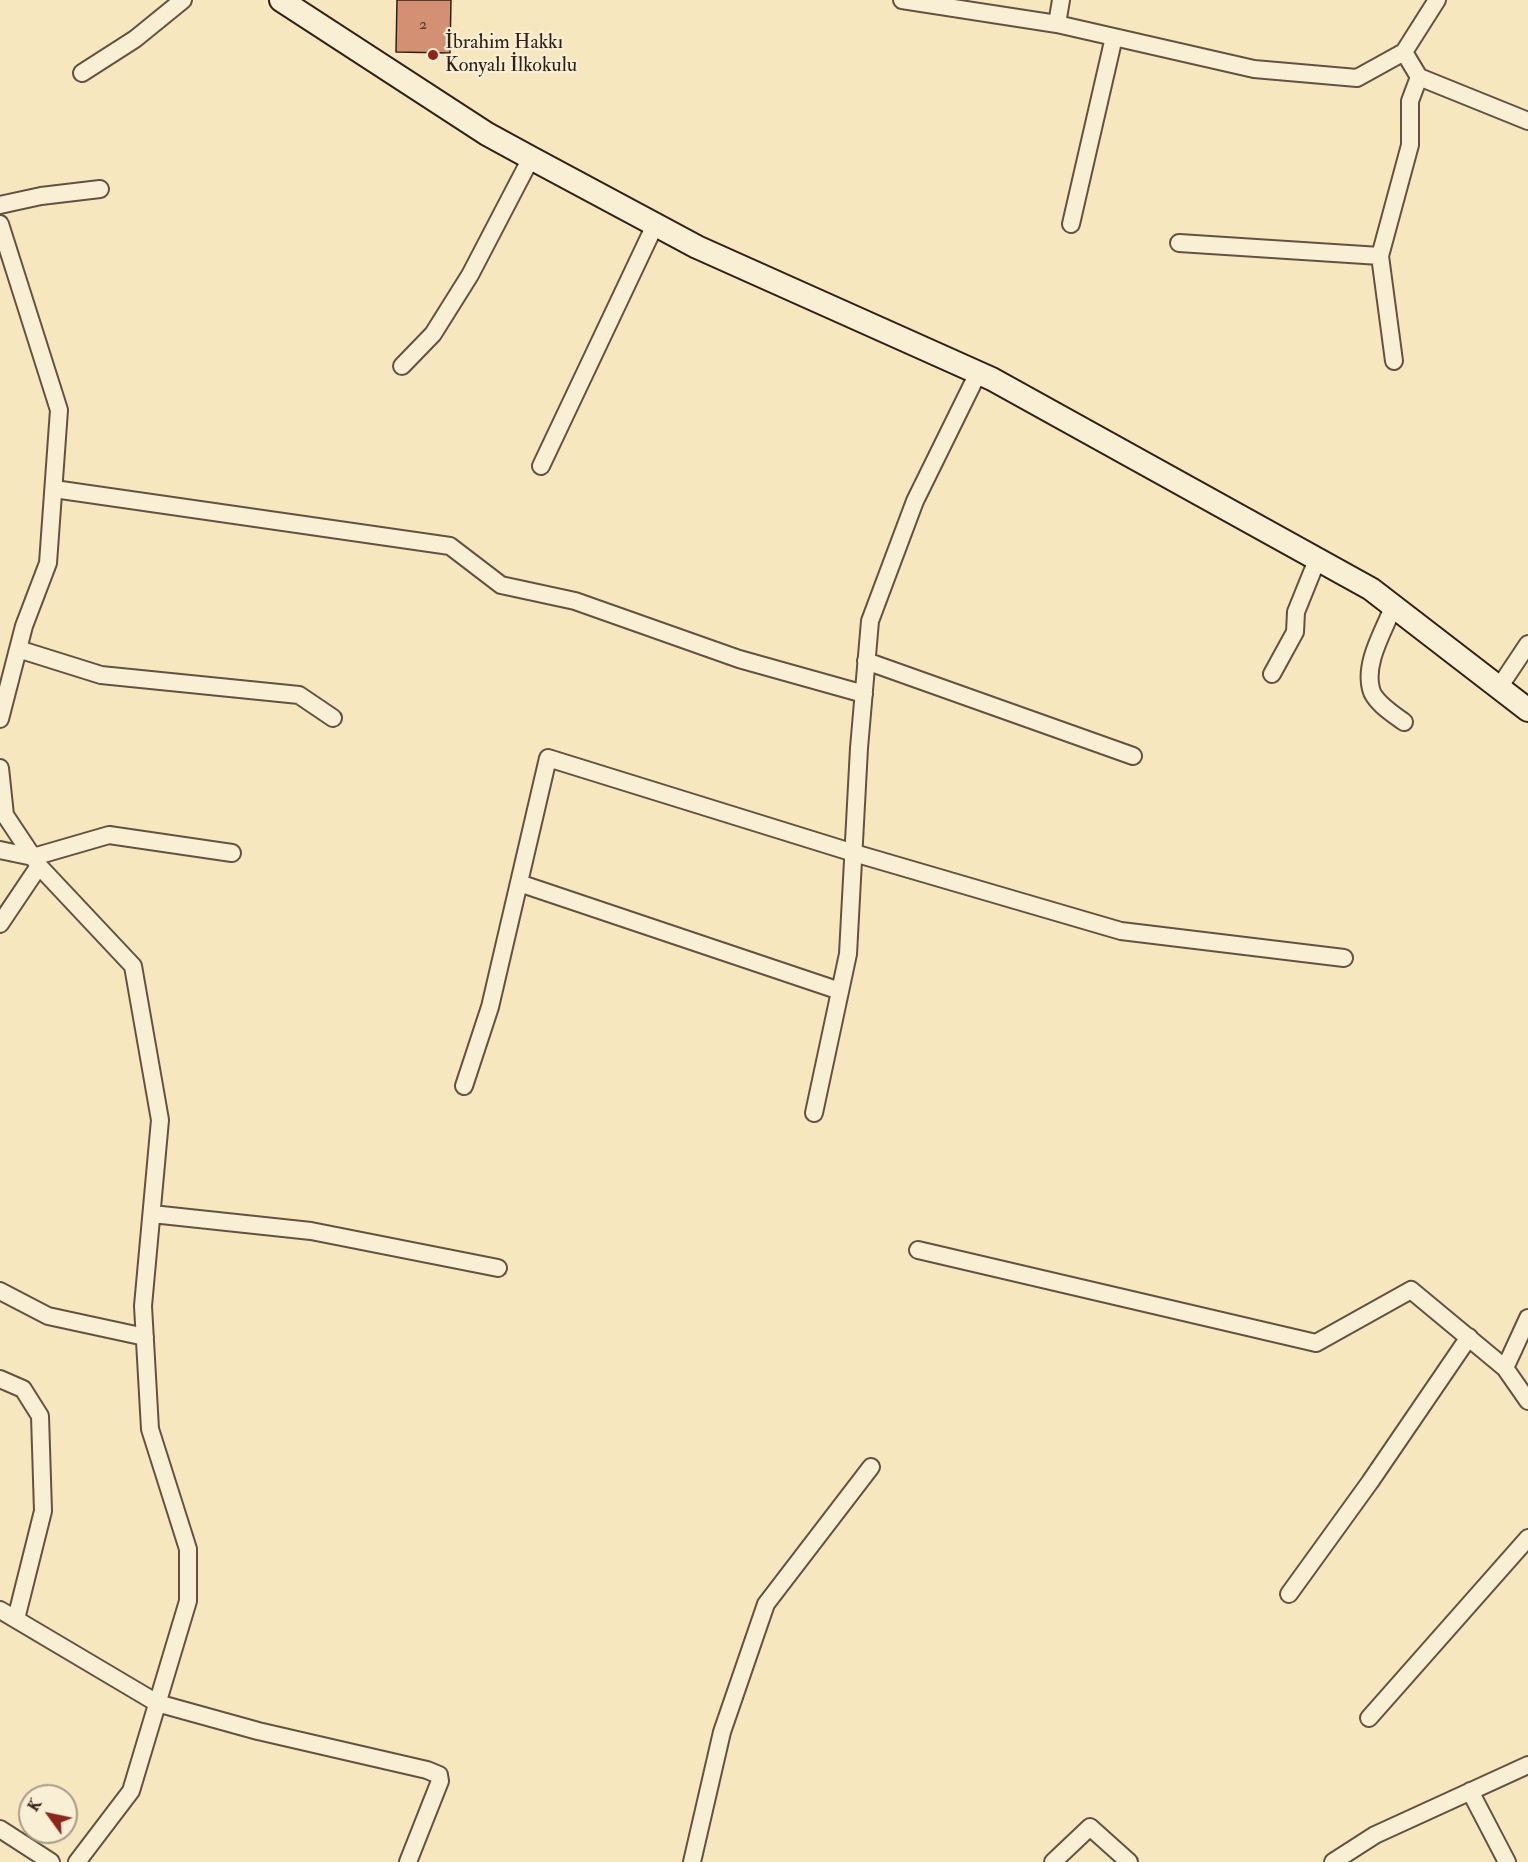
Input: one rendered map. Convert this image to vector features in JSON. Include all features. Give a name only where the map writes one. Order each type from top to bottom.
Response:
[{"type":"street","points":[[82,73],[135,39],[183,0]]},
{"type":"street","points":[[281,0],[487,134],[531,158],[697,247],[978,373],[1371,589],[1528,710]]},
{"type":"street","points":[[902,0],[1056,24],[1254,69],[1357,78],[1404,52],[1437,0]]},
{"type":"street","points":[[1056,24],[1061,0]]},
{"type":"street","points":[[1071,224],[1114,38]]},
{"type":"street","points":[[1404,52],[1419,77],[1528,121]]},
{"type":"street","points":[[1394,361],[1380,256],[1410,145],[1410,101],[1419,77]]},
{"type":"street","points":[[402,366],[433,334],[470,275],[531,158]]},
{"type":"street","points":[[0,205],[41,196],[100,189]]},
{"type":"street","points":[[0,224],[59,410],[48,562],[18,649],[0,719]]},
{"type":"street","points":[[541,466],[655,225]]},
{"type":"street","points":[[1179,243],[1380,256]]},
{"type":"street","points":[[814,1113],[848,954],[870,621],[915,501],[978,373]]},
{"type":"street","points":[[54,489],[450,546],[501,585],[575,601],[739,659],[864,694]]},
{"type":"street","points":[[1272,674],[1295,632],[1296,612],[1317,560]]},
{"type":"street","points":[[1393,607],[1371,662],[1371,690],[1378,700],[1404,722]]},
{"type":"street","points":[[1498,689],[1528,644]]},
{"type":"street","points":[[18,649],[101,675],[299,695],[333,718]]},
{"type":"street","points":[[866,661],[1133,756]]},
{"type":"street","points":[[464,1086],[490,1007],[548,758],[854,853],[1121,931],[1344,958]]},
{"type":"street","points":[[0,768],[5,815],[36,862],[133,966],[160,1120],[143,1306],[150,1429],[188,1549],[188,1601],[131,1791],[77,1862]]},
{"type":"street","points":[[0,850],[36,862],[109,835],[232,853]]},
{"type":"street","points":[[0,924],[36,862]]},
{"type":"street","points":[[519,883],[840,991]]},
{"type":"street","points":[[152,1214],[311,1231],[498,1268]]},
{"type":"street","points":[[918,1250],[1316,1342],[1412,1290],[1505,1368],[1528,1401]]},
{"type":"street","points":[[0,1291],[48,1316],[145,1337]]},
{"type":"street","points":[[1505,1368],[1528,1318]]},
{"type":"street","points":[[1288,1594],[1370,1482],[1469,1337]]},
{"type":"street","points":[[0,1379],[23,1389],[40,1416],[43,1511],[16,1619]]},
{"type":"street","points":[[692,1862],[722,1732],[766,1604],[871,1467]]},
{"type":"street","points":[[1369,1719],[1528,1538]]},
{"type":"street","points":[[0,1610],[157,1703],[258,1731],[428,1770],[439,1775],[440,1781],[408,1862]]},
{"type":"street","points":[[1333,1862],[1375,1834],[1528,1765]]},
{"type":"street","points":[[1470,1791],[1507,1862]]},
{"type":"street","points":[[1053,1862],[1090,1827],[1130,1862]]},
{"type":"street","points":[[0,1829],[51,1862]]},
{"type":"building","name":"İbrahim Hakkı Konyalı İlkokulu","points":[[397,0],[451,0],[450,53],[396,52]]},
{"type":"place","name":"İbrahim Hakkı Konyalı İlkokulu","points":[[433,55]]}]
